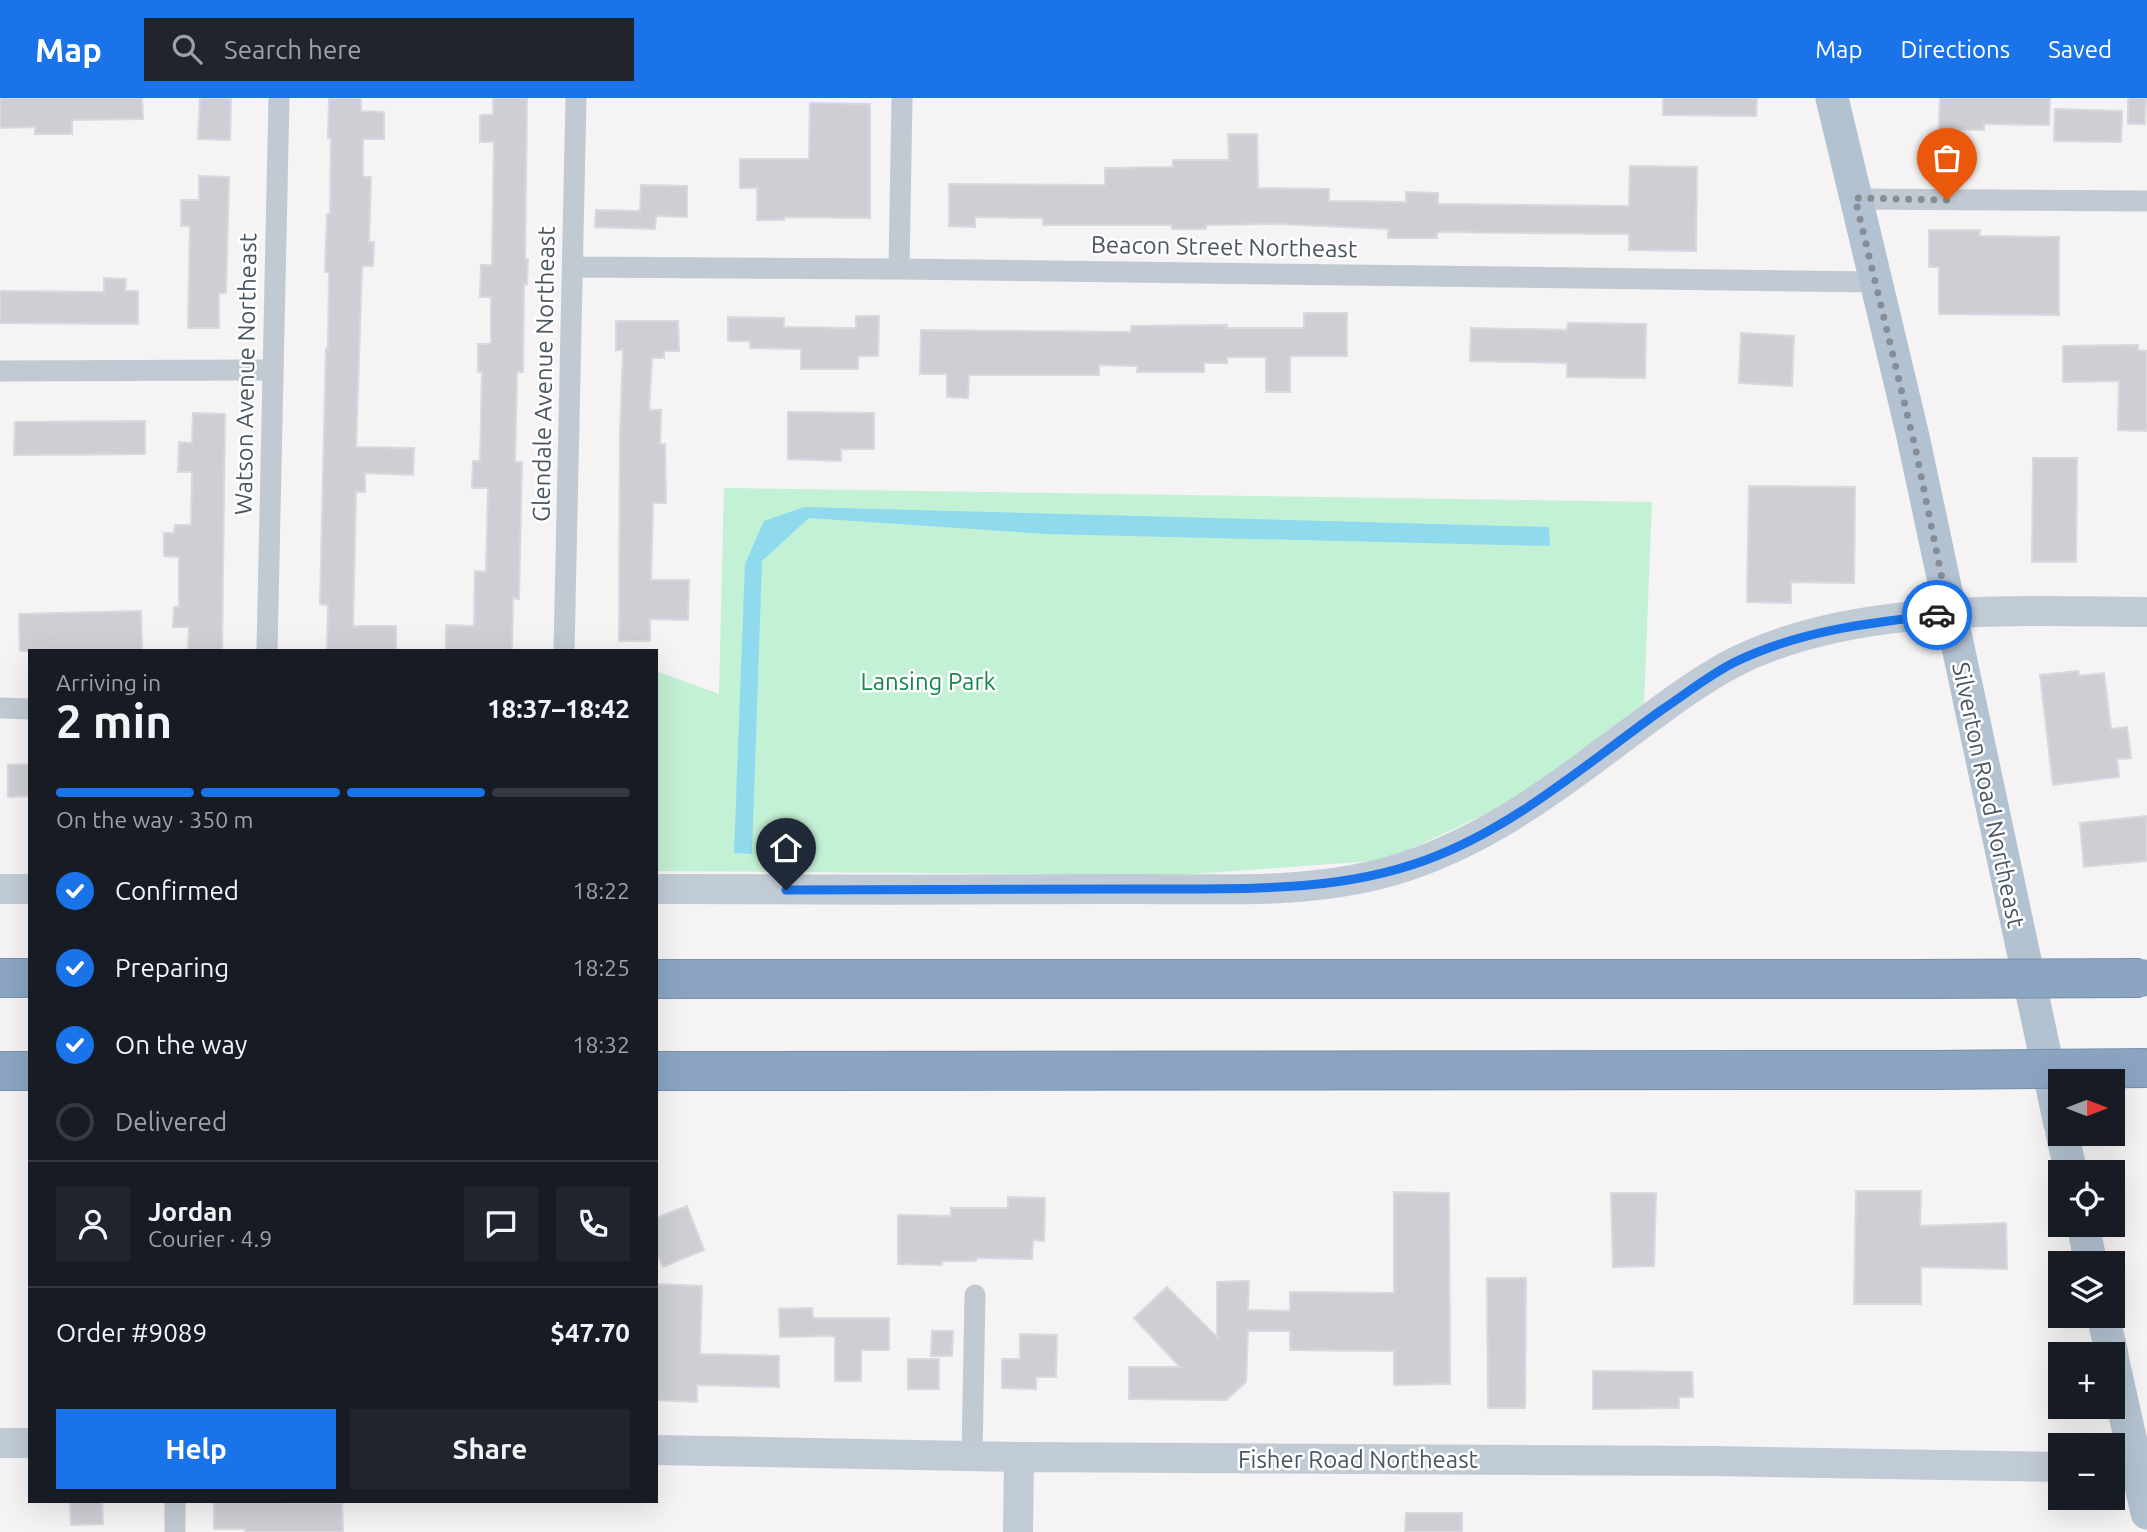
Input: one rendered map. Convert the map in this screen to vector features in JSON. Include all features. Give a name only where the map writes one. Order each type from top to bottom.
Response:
[{"type":"highway","points":[[0,978],[28,978]]},
{"type":"highway","points":[[658,979],[2144,978]]},
{"type":"highway","points":[[658,1071],[2147,1068]]},
{"type":"highway","points":[[0,1071],[28,1071]]},
{"type":"main road","name":"Silverton Road Northeast","points":[[1832,98],[1917,455],[2048,1069]]},
{"type":"main road","points":[[658,890],[1222,889],[1319,885],[1355,880],[1427,860],[1496,826],[1708,677],[1759,651],[1788,640],[1846,626],[1949,613],[2147,612]]},
{"type":"main road","points":[[0,888],[28,889]]},
{"type":"main road","points":[[2123,1419],[2132,1466],[2147,1513]]},
{"type":"main road","points":[[0,1443],[28,1443]]},
{"type":"main road","name":"Fisher Road Northeast","points":[[658,1450],[1019,1457],[1712,1461],[2048,1467]]},
{"type":"main road","points":[[1018,1532],[1019,1457]]},
{"type":"street","name":"Watson Avenue Northeast","points":[[267,649],[279,98]]},
{"type":"street","name":"Glendale Avenue Northeast","points":[[564,649],[576,98]]},
{"type":"street","points":[[900,269],[902,98]]},
{"type":"street","points":[[1855,198],[2147,201]]},
{"type":"street","name":"Beacon Street Northeast","points":[[573,267],[1874,282]]},
{"type":"street","points":[[0,371],[272,370]]},
{"type":"street","points":[[0,708],[28,709]]},
{"type":"street","points":[[972,1455],[975,1295]]},
{"type":"street","points":[[175,1503],[175,1532]]},
{"type":"green space","name":"Lansing Park","points":[[724,488],[1652,502],[1644,703],[1522,797],[1387,860],[1179,875],[658,871],[658,672],[719,694]]},
{"type":"water","points":[[804,507],[1549,527],[1550,546],[1046,534],[809,518],[762,561],[752,854],[734,853],[745,564],[764,521]]},
{"type":"building","points":[[0,98],[142,98],[143,119],[72,120],[72,134],[35,134],[35,127],[0,128]]},
{"type":"building","points":[[200,98],[231,98],[230,140],[198,139]]},
{"type":"building","points":[[329,98],[361,98],[361,111],[384,112],[384,139],[363,139],[363,177],[371,177],[369,242],[374,242],[373,266],[362,266],[356,447],[414,448],[413,475],[365,473],[365,492],[356,492],[353,626],[396,626],[396,649],[327,649],[328,605],[320,604],[328,348],[329,272],[325,272],[327,214],[330,214],[331,138],[328,138]]},
{"type":"building","points":[[493,98],[527,98],[525,259],[528,259],[527,284],[524,284],[523,372],[517,372],[515,462],[522,462],[519,599],[513,598],[512,649],[446,649],[446,625],[474,626],[475,571],[486,572],[488,488],[472,488],[473,461],[480,461],[482,372],[478,372],[478,344],[491,344],[491,297],[480,297],[481,265],[492,265],[494,142],[480,142],[480,115],[493,115]]},
{"type":"building","points":[[1663,98],[1757,98],[1756,116],[1663,115]]},
{"type":"building","points":[[1940,98],[2050,98],[2049,125],[1984,124],[1984,130],[1939,129]]},
{"type":"building","points":[[2128,98],[2146,98],[2145,124],[2128,124]]},
{"type":"building","points":[[810,103],[870,104],[870,218],[784,217],[784,220],[757,220],[757,188],[740,188],[740,159],[809,159]]},
{"type":"building","points":[[2055,109],[2122,111],[2121,142],[2054,141]]},
{"type":"building","points":[[1228,134],[1257,134],[1258,188],[1329,189],[1329,201],[1406,202],[1406,192],[1438,193],[1438,204],[1629,206],[1630,166],[1697,167],[1696,251],[1629,250],[1629,234],[1437,232],[1437,238],[1388,238],[1388,229],[1280,224],[1206,225],[1206,229],[1172,229],[1172,225],[1043,225],[1043,218],[975,217],[975,227],[949,226],[949,184],[1105,185],[1105,168],[1173,167],[1173,160],[1229,160]]},
{"type":"building","points":[[199,176],[229,177],[226,293],[219,293],[219,328],[188,328],[190,226],[181,226],[181,200],[199,200]]},
{"type":"building","points":[[641,185],[687,186],[687,217],[656,216],[655,229],[595,227],[596,210],[640,211]]},
{"type":"building","points":[[1929,230],[1980,230],[1979,236],[2059,237],[2059,315],[1939,314],[1939,267],[1929,267]]},
{"type":"building","points":[[104,278],[126,279],[125,291],[138,291],[138,324],[0,323],[0,291],[104,292]]},
{"type":"building","points":[[1304,313],[1347,313],[1347,356],[1290,356],[1290,392],[1266,392],[1266,357],[1227,357],[1227,363],[1204,363],[1204,372],[1137,372],[1138,366],[1099,365],[1099,375],[969,375],[968,398],[947,397],[947,374],[920,374],[921,330],[1131,332],[1131,326],[1227,325],[1227,328],[1304,328]]},
{"type":"building","points":[[856,316],[879,316],[878,356],[858,356],[858,369],[801,369],[801,349],[750,348],[750,341],[728,341],[728,317],[784,318],[784,327],[856,328]]},
{"type":"building","points":[[616,321],[678,321],[679,351],[664,351],[664,358],[652,358],[649,410],[661,410],[660,444],[665,444],[666,503],[653,503],[651,580],[689,580],[688,620],[650,619],[650,641],[619,641],[623,350],[616,350]]},
{"type":"building","points":[[1568,323],[1646,324],[1645,378],[1567,377],[1567,363],[1470,361],[1471,328],[1567,330]]},
{"type":"building","points":[[1741,333],[1794,336],[1792,386],[1739,383]]},
{"type":"building","points":[[2138,345],[2138,350],[2147,351],[2147,431],[2118,430],[2119,381],[2063,382],[2063,346]]},
{"type":"building","points":[[788,412],[874,413],[874,449],[841,449],[841,461],[788,459]]},
{"type":"building","points":[[193,413],[225,414],[222,649],[188,649],[189,627],[173,627],[174,607],[179,607],[179,557],[164,556],[164,533],[174,533],[175,525],[191,525],[192,472],[178,472],[179,442],[192,443]]},
{"type":"building","points":[[145,421],[145,454],[14,455],[15,422]]},
{"type":"building","points":[[2033,458],[2077,458],[2076,562],[2032,562]]},
{"type":"building","points":[[1749,486],[1855,487],[1854,583],[1791,582],[1791,603],[1747,602]]},
{"type":"building","points":[[141,611],[142,649],[20,651],[19,614]]},
{"type":"building","points":[[2078,671],[2079,676],[2104,673],[2111,729],[2127,727],[2131,758],[2117,759],[2119,777],[2053,785],[2040,675]]},
{"type":"building","points":[[28,764],[28,796],[8,797],[8,765]]},
{"type":"building","points":[[2147,816],[2147,861],[2084,867],[2080,823]]},
{"type":"building","points":[[1856,1191],[1921,1191],[1920,1226],[2006,1223],[2007,1269],[1921,1267],[1921,1304],[1854,1304]]},
{"type":"building","points":[[1394,1192],[1449,1193],[1450,1384],[1394,1385],[1394,1351],[1290,1350],[1290,1331],[1248,1331],[1246,1382],[1226,1400],[1129,1399],[1129,1367],[1180,1367],[1134,1318],[1167,1287],[1217,1337],[1217,1282],[1249,1281],[1248,1310],[1290,1311],[1290,1292],[1394,1293]]},
{"type":"building","points":[[1611,1193],[1656,1193],[1654,1266],[1613,1267]]},
{"type":"building","points":[[1008,1197],[1045,1198],[1044,1241],[1033,1240],[1032,1259],[976,1258],[976,1261],[942,1261],[942,1265],[898,1264],[898,1215],[951,1216],[951,1208],[1008,1208]]},
{"type":"building","points":[[687,1206],[704,1250],[663,1267],[658,1256],[658,1217]]},
{"type":"building","points":[[1487,1278],[1526,1278],[1525,1408],[1488,1408]]},
{"type":"building","points":[[658,1284],[702,1286],[700,1354],[779,1356],[779,1387],[697,1385],[697,1402],[658,1400]]},
{"type":"building","points":[[812,1308],[813,1318],[889,1318],[889,1350],[861,1350],[861,1381],[835,1381],[835,1336],[780,1337],[779,1309]]},
{"type":"building","points":[[932,1331],[953,1331],[952,1356],[931,1356]]},
{"type":"building","points":[[1020,1334],[1057,1335],[1056,1377],[1036,1377],[1036,1389],[1002,1388],[1002,1359],[1020,1359]]},
{"type":"building","points":[[908,1359],[939,1359],[939,1389],[908,1389]]},
{"type":"building","points":[[1593,1371],[1692,1372],[1693,1397],[1679,1397],[1679,1408],[1593,1409]]},
{"type":"building","points":[[70,1503],[102,1503],[103,1524],[71,1525]]},
{"type":"building","points":[[214,1503],[342,1503],[343,1532],[245,1532],[245,1529],[214,1529]]},
{"type":"building","points":[[1406,1513],[1462,1513],[1462,1532],[1405,1532]]},
{"type":"way so far","points":[[1937,615],[1949,613],[1916,451],[1855,198],[1947,200]]},
{"type":"route","points":[[786,890],[1222,889],[1319,885],[1355,880],[1427,860],[1496,826],[1521,811],[1708,677],[1732,663],[1788,640],[1825,631],[1857,624],[1937,615]]}]
